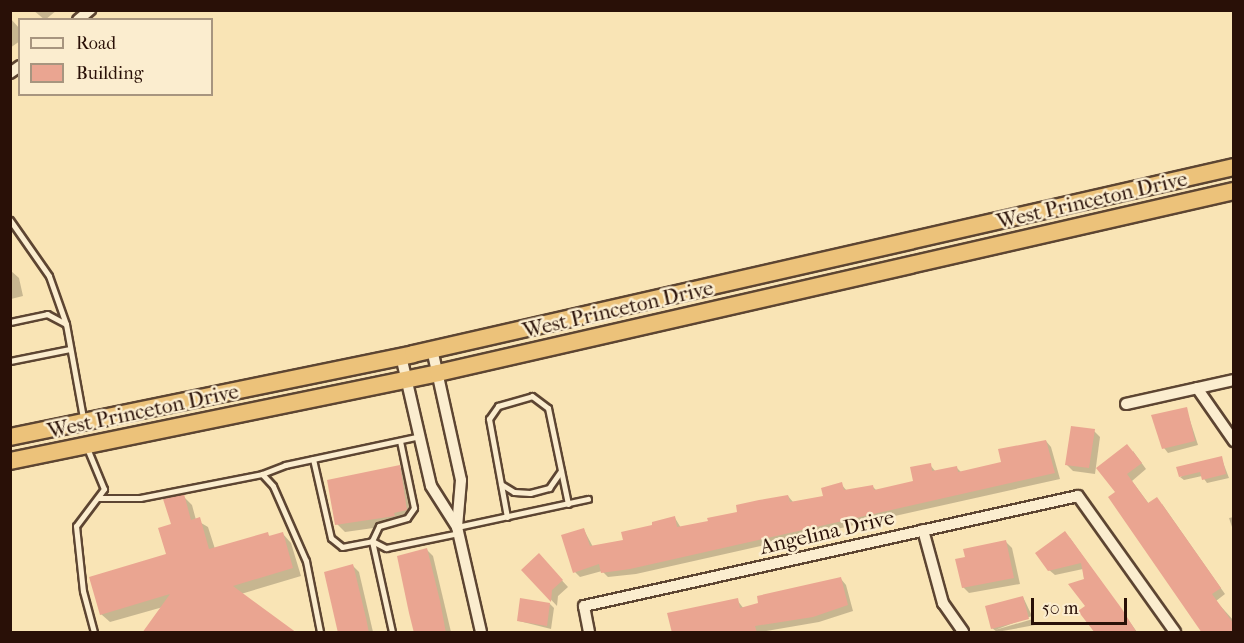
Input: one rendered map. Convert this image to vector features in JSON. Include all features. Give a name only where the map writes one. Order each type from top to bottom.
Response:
[{"type":"highway","name":"West Princeton Drive","points":[[10,437],[401,356],[1233,167]]},
{"type":"highway","name":"West Princeton Drive","points":[[10,460],[438,373],[1233,191]]},
{"type":"street","points":[[432,349],[461,480],[458,530],[481,633]]},
{"type":"street","points":[[401,356],[431,486],[458,530]]},
{"type":"street","points":[[1126,404],[1233,380]]},
{"type":"street","points":[[1197,388],[1233,441]]},
{"type":"street","name":"Angelina Drive","points":[[590,633],[584,606],[1078,495],[1175,633]]},
{"type":"street","points":[[923,530],[943,603],[963,633]]},
{"type":"lane","points":[[10,220],[49,276],[66,324],[84,423]]},
{"type":"lane","points":[[10,322],[47,314],[66,324]]},
{"type":"lane","points":[[10,361],[70,349]]},
{"type":"lane","points":[[507,517],[489,419],[498,406],[532,396],[548,408],[568,504]]},
{"type":"lane","points":[[99,498],[140,498],[262,474],[313,459],[420,436]]},
{"type":"lane","points":[[392,633],[372,541],[380,526],[407,518],[414,508],[400,441]]},
{"type":"lane","points":[[86,446],[104,489],[76,526],[83,591],[94,633]]},
{"type":"lane","points":[[313,459],[331,538],[342,547],[372,541],[386,548],[588,499]]},
{"type":"lane","points":[[501,484],[514,492],[530,493],[549,488],[561,471]]},
{"type":"lane","points":[[262,474],[273,486],[306,561],[320,633]]},
{"type":"building","points":[[1187,407],[1195,441],[1162,449],[1151,415]]},
{"type":"building","points":[[1071,426],[1095,429],[1089,468],[1065,465]]},
{"type":"building","points":[[1046,440],[1055,473],[630,569],[601,573],[599,564],[573,573],[561,535],[584,528],[590,546],[623,540],[621,532],[652,525],[652,522],[675,516],[677,527],[708,521],[707,518],[737,512],[736,505],[759,500],[788,495],[790,502],[823,496],[821,488],[842,482],[844,490],[873,485],[874,490],[913,481],[910,467],[931,463],[932,471],[957,466],[958,472],[1001,462],[998,449]]},
{"type":"building","points":[[1127,444],[1142,463],[1127,474],[1148,503],[1157,497],[1221,588],[1212,594],[1233,623],[1233,633],[1202,633],[1108,497],[1115,492],[1096,468]]},
{"type":"building","points":[[1222,456],[1226,474],[1202,480],[1200,472],[1179,477],[1176,467]]},
{"type":"building","points":[[400,465],[407,510],[394,513],[395,516],[335,525],[327,480]]},
{"type":"building","points":[[184,494],[191,520],[200,517],[209,549],[268,532],[269,536],[283,532],[293,568],[233,586],[297,633],[142,633],[170,594],[100,615],[89,577],[166,554],[158,528],[171,524],[163,499]]},
{"type":"building","points":[[1065,531],[1137,633],[1095,633],[1078,611],[1085,606],[1068,584],[1084,579],[1081,563],[1048,571],[1035,553]]},
{"type":"building","points":[[1006,540],[1014,578],[962,588],[955,559],[965,557],[963,549]]},
{"type":"building","points":[[427,548],[446,633],[414,633],[409,613],[397,556]]},
{"type":"building","points":[[539,553],[563,580],[552,590],[551,602],[521,570]]},
{"type":"building","points":[[353,564],[369,633],[338,633],[324,572]]},
{"type":"building","points":[[841,577],[848,605],[813,617],[755,626],[757,633],[672,633],[667,613],[738,598],[740,608],[758,603],[757,596]]},
{"type":"building","points":[[1023,596],[1029,619],[991,629],[985,606]]},
{"type":"building","points":[[520,598],[550,603],[547,626],[517,621]]}]
